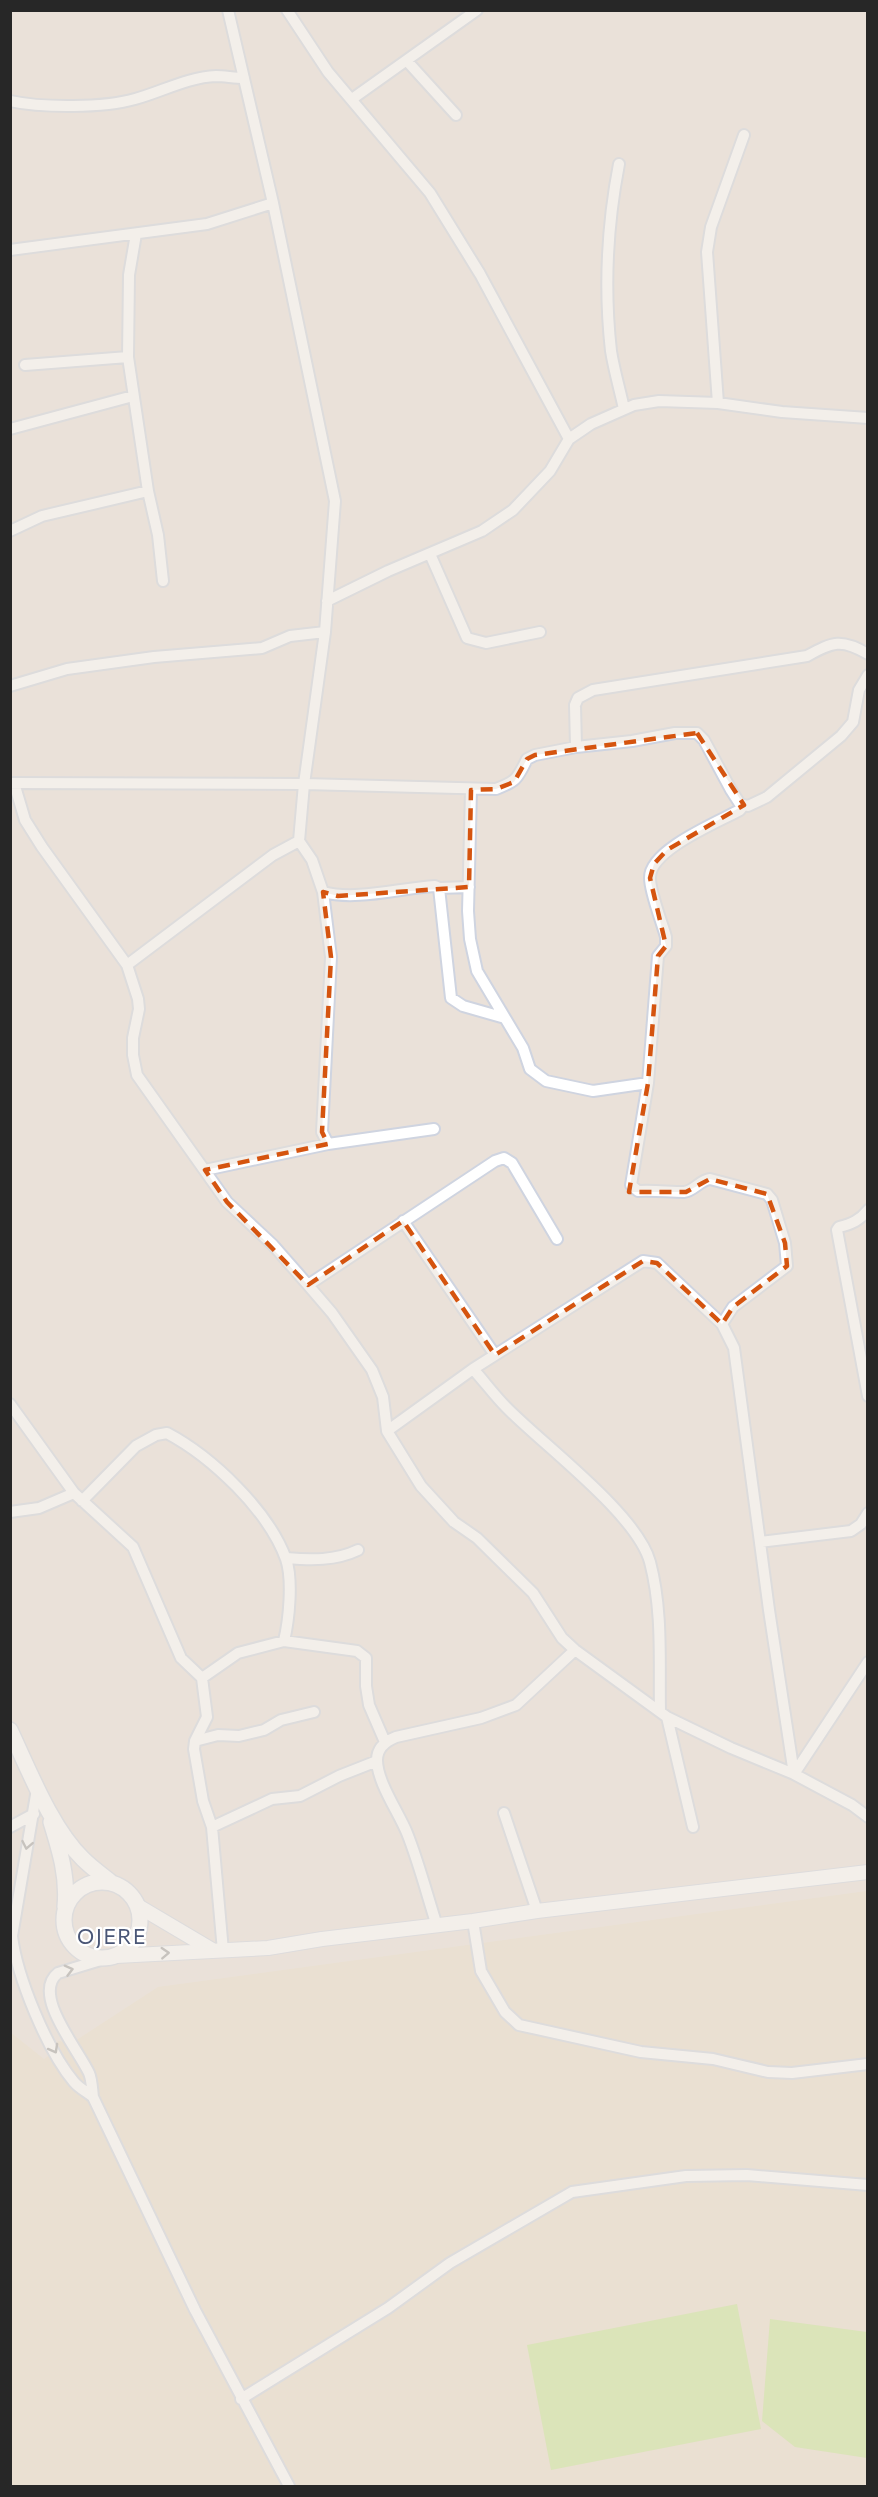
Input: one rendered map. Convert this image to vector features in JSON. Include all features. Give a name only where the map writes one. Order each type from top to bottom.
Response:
[{"type":"main road","points":[[10,1730],[45,1802],[82,1858],[112,1883],[127,1891],[138,1906],[139,1930],[134,1941],[126,1950],[110,1957],[92,1958],[81,1953],[72,1945],[66,1934],[64,1922],[67,1889],[63,1859],[45,1802]]},
{"type":"main road","points":[[65,1910],[70,1899],[88,1884],[100,1881],[112,1883]]},
{"type":"street","points":[[228,10],[273,203],[335,501],[326,632],[304,784],[299,841],[312,860],[324,892],[330,957],[322,1132],[328,1144]]},
{"type":"street","points":[[287,10],[328,72],[430,193],[480,274],[569,439]]},
{"type":"street","points":[[352,99],[477,10]]},
{"type":"street","points":[[407,61],[456,115]]},
{"type":"street","points":[[10,101],[25,104],[104,105],[135,99],[165,88],[214,76],[244,78]]},
{"type":"street","points":[[718,403],[707,252],[711,227],[744,135]]},
{"type":"street","points":[[619,164],[609,226],[607,296],[612,353],[624,409]]},
{"type":"street","points":[[10,250],[207,224],[273,203]]},
{"type":"street","points":[[136,234],[129,275],[128,357],[148,491],[158,535],[163,581]]},
{"type":"street","points":[[25,365],[128,357]]},
{"type":"street","points":[[10,429],[133,396]]},
{"type":"street","points":[[327,601],[388,571],[482,531],[513,510],[550,471],[569,439],[591,424],[624,409],[659,401],[718,403],[782,412],[867,418]]},
{"type":"street","points":[[10,531],[42,516],[148,491]]},
{"type":"street","points":[[430,554],[467,638],[486,643],[540,632]]},
{"type":"street","points":[[10,686],[67,669],[154,657],[262,648],[290,636],[326,632]]},
{"type":"street","points":[[576,747],[575,705],[578,698],[593,690],[807,656],[832,642],[852,645],[867,654]]},
{"type":"street","points":[[722,1324],[733,1307],[787,1266],[785,1243],[772,1200],[762,1192],[710,1179],[705,1179],[686,1192],[638,1191],[631,1185],[648,1083],[658,956],[666,946],[666,937],[650,878],[654,864],[668,850],[740,810],[744,805],[767,797],[841,736],[853,722],[859,690],[867,675]]},
{"type":"street","points":[[744,805],[730,790],[704,740],[697,734],[675,733],[536,754],[527,759],[521,776],[514,782],[496,789],[304,784],[12,783],[25,820],[127,965],[139,1009],[133,1038],[137,1075],[227,1202],[273,1245],[308,1285],[332,1313],[372,1370],[383,1397],[387,1431],[421,1486],[454,1522],[477,1538],[533,1593],[562,1638],[575,1650],[664,1715],[730,1749],[794,1774],[852,1805],[867,1817]]},
{"type":"street","points":[[471,790],[470,939],[477,971],[523,1048],[530,1069],[546,1081],[593,1091],[648,1083]]},
{"type":"street","points":[[127,965],[273,855],[299,841]]},
{"type":"street","points":[[324,892],[338,896],[435,886],[438,888],[469,887]]},
{"type":"street","points":[[438,888],[451,998],[463,1006],[505,1018]]},
{"type":"street","points":[[205,1170],[328,1144],[434,1129]]},
{"type":"street","points":[[308,1285],[495,1161],[504,1158],[512,1162],[557,1239]]},
{"type":"street","points":[[867,1210],[850,1225],[839,1227],[837,1230],[867,1396]]},
{"type":"street","points":[[403,1221],[495,1355]]},
{"type":"street","points":[[387,1431],[473,1369],[643,1261],[657,1263],[722,1324],[734,1348],[794,1774]]},
{"type":"street","points":[[473,1369],[504,1406],[590,1484],[637,1533],[650,1561],[658,1609],[664,1715],[693,1827]]},
{"type":"street","points":[[10,1404],[78,1497],[133,1547],[181,1658],[201,1678],[207,1717],[195,1740],[196,1771],[212,1827],[219,1951]]},
{"type":"street","points":[[10,1512],[39,1508],[78,1497],[136,1446],[156,1435],[167,1433],[211,1464],[237,1488],[259,1512],[286,1558],[289,1606],[288,1626],[284,1641]]},
{"type":"street","points":[[760,1542],[851,1531],[861,1524],[867,1513]]},
{"type":"street","points":[[286,1558],[345,1557],[358,1550]]},
{"type":"street","points":[[201,1678],[238,1653],[284,1641],[363,1654],[367,1665],[366,1686],[369,1705],[385,1742]]},
{"type":"street","points":[[438,1926],[407,1833],[381,1777],[377,1761],[385,1742],[396,1737],[481,1718],[516,1705],[575,1650]]},
{"type":"street","points":[[794,1774],[867,1662]]},
{"type":"street","points":[[195,1740],[218,1735],[239,1736],[264,1730],[281,1720],[314,1712]]},
{"type":"street","points":[[212,1827],[272,1798],[300,1796],[339,1776],[377,1761]]},
{"type":"street","points":[[38,1788],[15,1893],[12,1936],[14,1957],[22,1980],[55,2051],[75,2083],[93,2097]]},
{"type":"street","points":[[504,1813],[537,1911]]},
{"type":"street","points":[[10,1827],[34,1814]]},
{"type":"street","points":[[289,2487],[195,2310],[93,2097],[90,2076],[52,2005],[48,1985],[58,1973],[110,1957],[268,1948],[322,1939],[473,1922],[537,1911],[867,1872]]},
{"type":"street","points":[[138,1906],[219,1951]]},
{"type":"street","points":[[473,1922],[481,1971],[505,2012],[519,2025],[641,2052],[713,2059],[768,2072],[792,2073],[867,2064]]},
{"type":"street","points":[[241,2399],[388,2308],[450,2263],[572,2192],[696,2176],[747,2175],[867,2185]]},
{"type":"highlighted area","points":[[697,733],[744,805],[667,850],[654,864],[650,878],[666,946],[658,956],[648,1083],[629,1192],[686,1192],[710,1179],[767,1194],[785,1243],[787,1266],[733,1307],[722,1324],[657,1263],[643,1261],[495,1355],[403,1221],[308,1285],[227,1202],[205,1170],[328,1144],[322,1132],[331,957],[323,892],[338,896],[469,887],[471,790],[496,789],[514,782],[527,759],[535,755]]},
{"type":"shaded area","points":[[867,1891],[867,2486],[11,2486],[10,2032],[44,2059],[55,2051],[58,2041],[72,2043],[158,1987]]},
{"type":"green space","points":[[737,2304],[761,2429],[551,2470],[527,2345]]},
{"type":"green space","points":[[770,2319],[867,2332],[867,2458],[795,2447],[762,2421]]},
{"type":"district","name":"OJERE","points":[[112,1937]]}]
